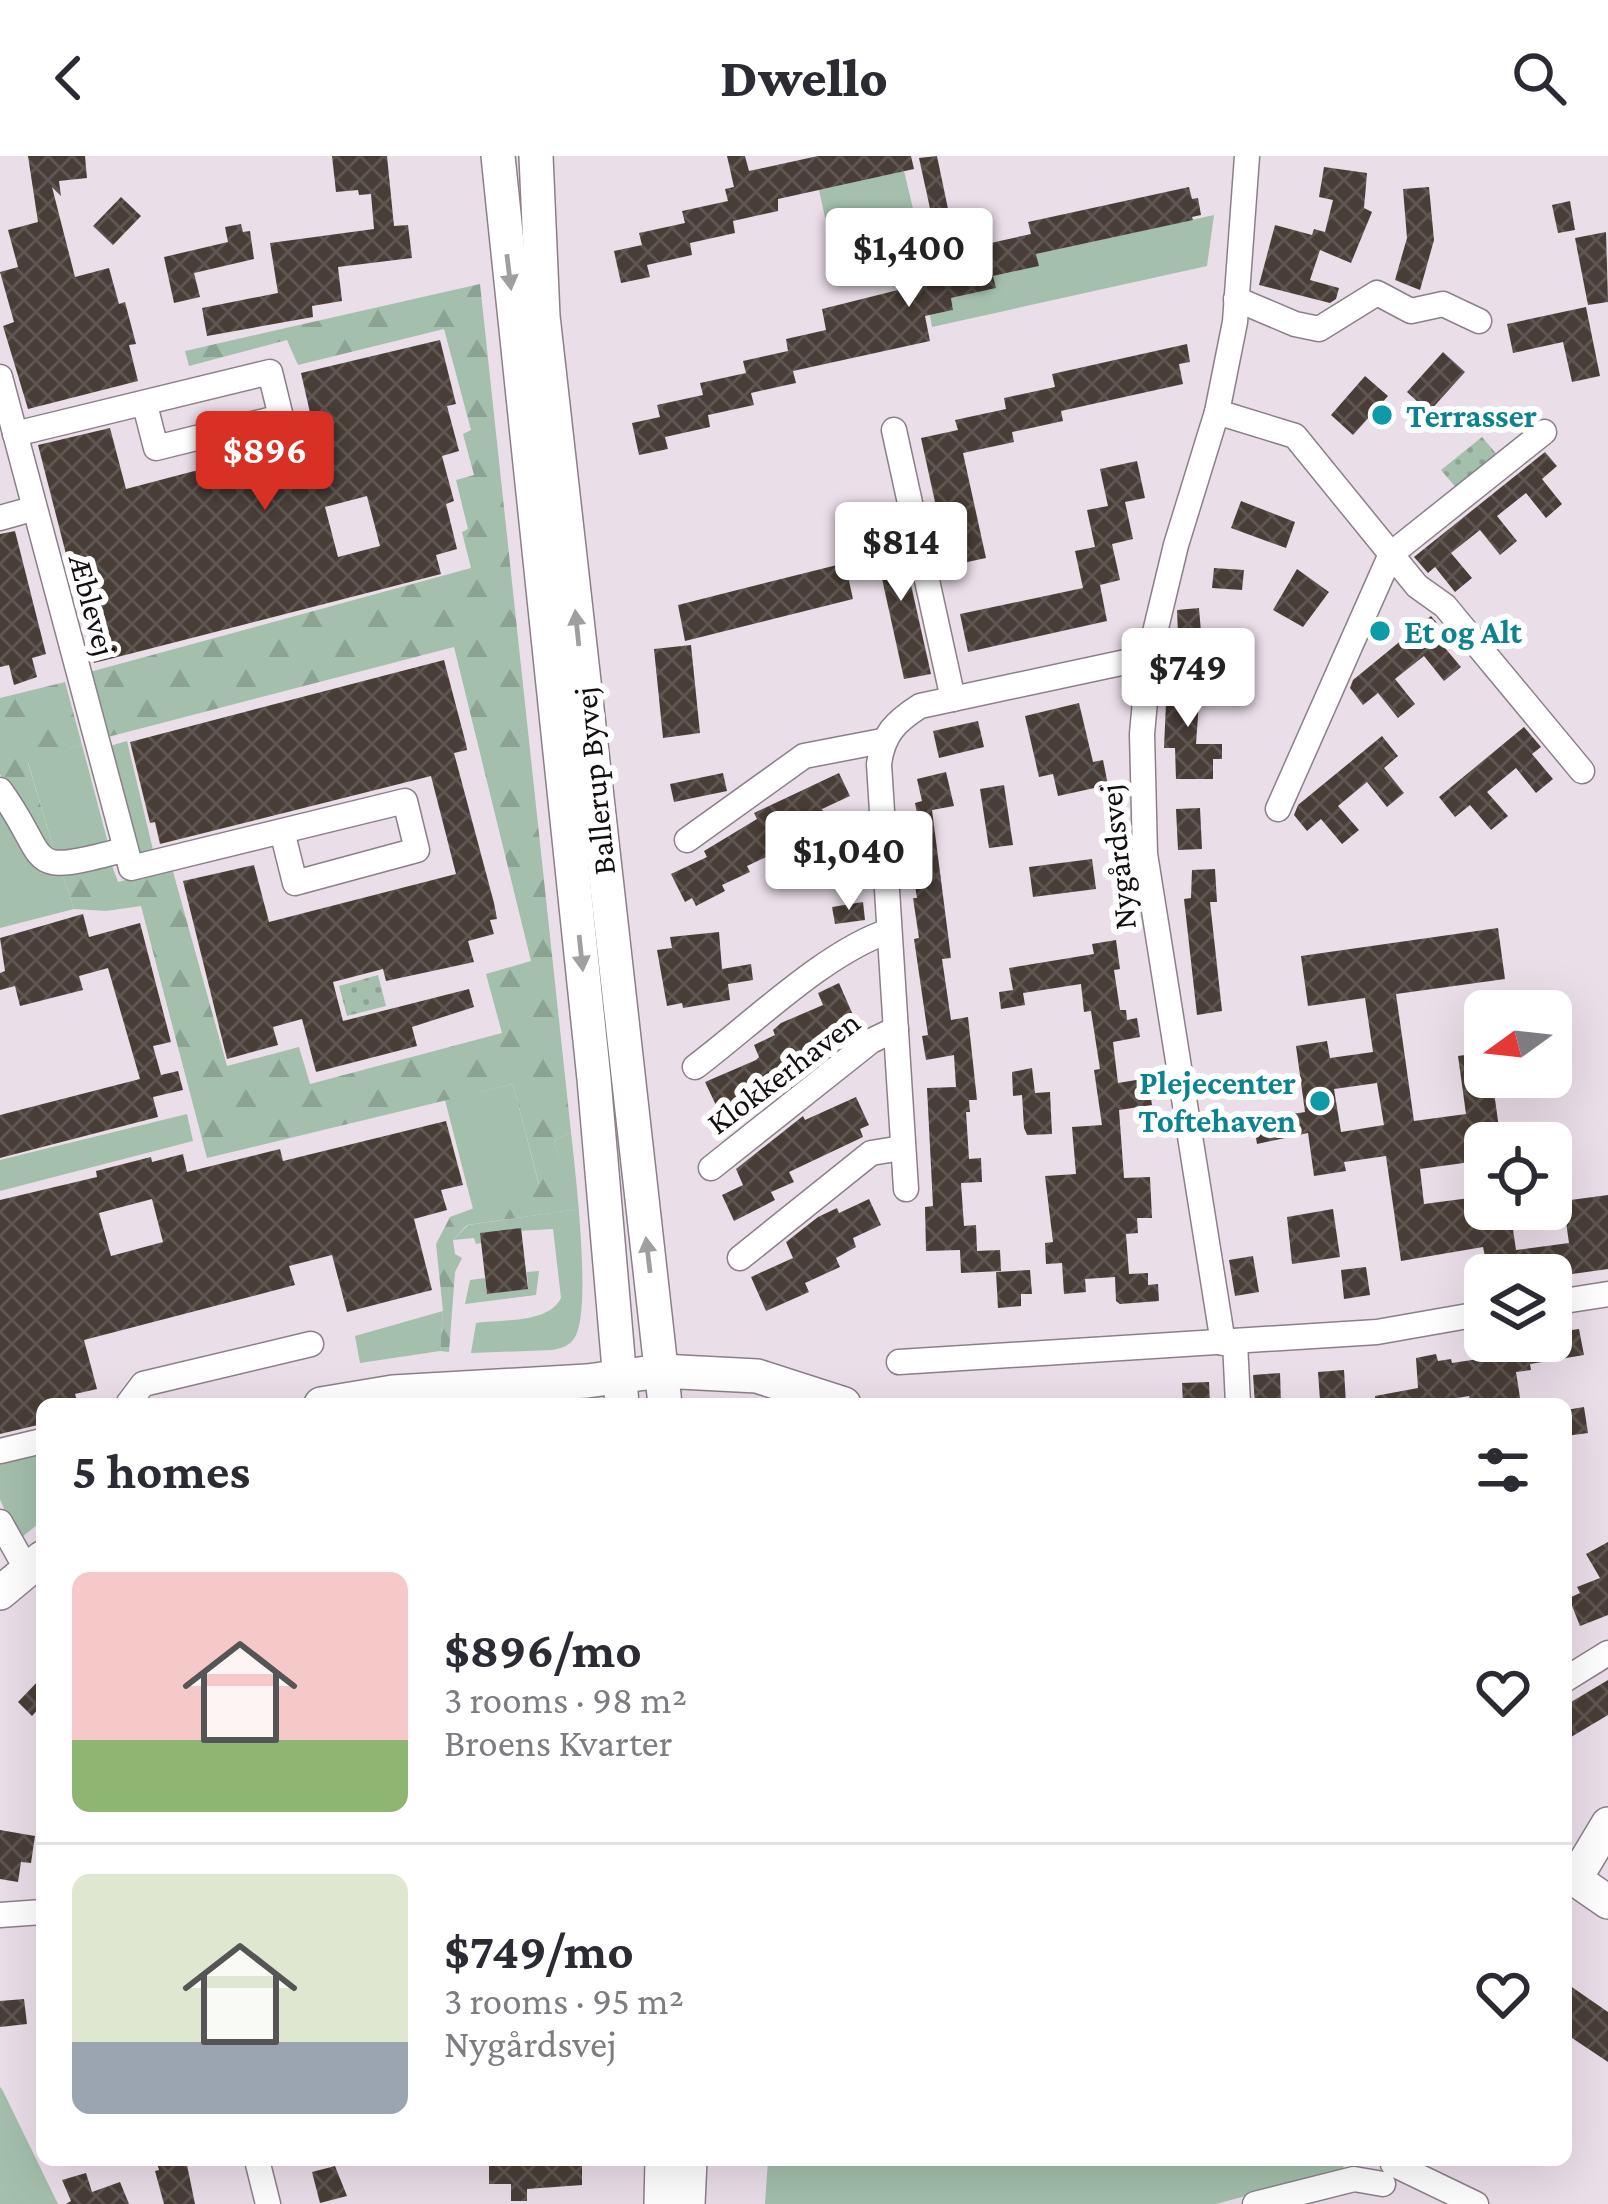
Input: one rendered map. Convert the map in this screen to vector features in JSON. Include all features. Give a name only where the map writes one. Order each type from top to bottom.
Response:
[{"type":"main road","name":"Ballerup Byvej","points":[[498,156],[594,1078],[620,1390]]},
{"type":"main road","name":"Ballerup Byvej","points":[[536,156],[543,316],[663,1388]]},
{"type":"main road","points":[[393,1398],[663,1388],[757,1376],[825,1398]]},
{"type":"main road","points":[[0,1593],[35,1564]]},
{"type":"main road","points":[[1572,1877],[1608,1824]]},
{"type":"main road","points":[[1572,1883],[1608,1902]]},
{"type":"main road","points":[[661,2204],[662,2166]]},
{"type":"main road","points":[[688,2204],[690,2166]]},
{"type":"street","name":"Nygårdsvej","points":[[1237,1398],[1145,854],[1142,734],[1149,657],[1217,412],[1236,299],[1247,156]]},
{"type":"street","points":[[1236,299],[1319,329],[1377,293],[1411,311],[1443,304],[1479,321]]},
{"type":"street","points":[[15,434],[270,372],[281,417],[156,448],[145,405]]},
{"type":"street","name":"Æblevej","points":[[0,377],[123,850]]},
{"type":"street","points":[[1217,412],[1295,436],[1417,586],[1445,606],[1582,771]]},
{"type":"street","points":[[894,430],[953,699]]},
{"type":"street","points":[[1278,809],[1391,554],[1544,432]]},
{"type":"street","points":[[0,518],[32,509]]},
{"type":"street","points":[[687,840],[804,757],[882,741],[896,722],[920,706],[1149,657]]},
{"type":"street","name":"Klokkerhaven","points":[[882,741],[879,764],[906,1189]]},
{"type":"street","points":[[0,790],[40,858],[59,867],[123,850],[130,868],[281,831],[405,801],[417,850],[295,883],[281,831]]},
{"type":"street","name":"Klokkerhaven","points":[[695,1066],[837,958],[890,931]]},
{"type":"street","name":"Klokkerhaven","points":[[711,1168],[871,1041],[896,1029]]},
{"type":"street","points":[[740,1258],[871,1153],[902,1148]]},
{"type":"street","points":[[1572,1300],[1608,1294]]},
{"type":"street","points":[[899,1362],[1377,1333],[1464,1317]]},
{"type":"street","points":[[132,1398],[143,1384],[311,1344]]},
{"type":"street","points":[[0,1451],[36,1442]]},
{"type":"street","points":[[0,1522],[35,1564]]},
{"type":"street","points":[[1572,1675],[1608,1653]]},
{"type":"street","points":[[0,1915],[36,1912]]},
{"type":"street","points":[[258,2166],[268,2204]]},
{"type":"street","points":[[1255,2204],[1354,2179],[1386,2178],[1476,2204]]},
{"type":"green space","points":[[904,171],[915,217],[829,236],[819,190]]},
{"type":"green space","points":[[1214,215],[1207,266],[932,327],[930,315],[953,310],[951,298],[995,288],[993,276],[1038,266],[1036,254]]},
{"type":"green space","points":[[480,284],[571,1132],[554,1141],[579,1209],[467,1225],[453,1240],[455,1254],[462,1258],[455,1272],[449,1352],[440,1351],[443,1311],[436,1244],[450,1217],[539,1184],[513,1084],[207,1158],[141,906],[74,909],[63,876],[111,863],[118,882],[172,868],[227,1066],[299,1047],[310,1084],[502,1033],[486,974],[531,961],[454,647],[104,738],[86,673],[471,568],[456,480],[474,475],[463,434],[471,430],[444,329],[298,365],[287,340],[189,366],[185,351]]},
{"type":"green space","points":[[1482,437],[1499,457],[1458,490],[1441,470]]},
{"type":"green space","points":[[65,682],[82,745],[28,763],[56,857],[48,852],[0,774],[0,698]]},
{"type":"green space","points":[[127,741],[154,854],[139,857],[103,748]]},
{"type":"green space","points":[[82,745],[107,839],[105,844],[56,857],[28,762]]},
{"type":"green space","points":[[0,803],[37,869],[63,876],[74,909],[0,928]]},
{"type":"green space","points":[[378,975],[386,1006],[347,1016],[339,986]]},
{"type":"green space","points":[[513,1084],[539,1185],[473,1209],[445,1100]]},
{"type":"green space","points":[[187,1114],[193,1141],[0,1191],[0,1160]]},
{"type":"green space","points":[[571,1132],[579,1206],[582,1270],[575,1337],[552,1350],[471,1353],[476,1323],[535,1316],[561,1298],[553,1229],[481,1233],[481,1243],[476,1244],[474,1238],[453,1240],[468,1225],[578,1209],[554,1141]]},
{"type":"green space","points":[[539,1271],[536,1295],[465,1304],[470,1280],[485,1278],[487,1294],[528,1288],[527,1272]]},
{"type":"green space","points":[[443,1311],[440,1351],[360,1363],[355,1336]]},
{"type":"green space","points":[[36,1453],[36,1526],[17,1541],[0,1499],[0,1463]]},
{"type":"green space","points":[[0,2087],[58,2204],[0,2204]]},
{"type":"green space","points":[[768,2166],[1344,2169],[1216,2204],[765,2204]]},
{"type":"building","points":[[28,156],[85,156],[87,178],[59,181],[61,196],[52,187],[75,277],[109,268],[119,304],[125,302],[136,344],[129,345],[138,381],[28,409],[3,326],[14,322],[0,272],[18,267],[8,230],[38,222]]},
{"type":"building","points":[[332,156],[387,156],[394,226],[408,225],[412,258],[338,267],[342,301],[312,306],[313,317],[207,336],[202,308],[278,293],[270,243],[374,229],[371,194],[336,192]]},
{"type":"building","points":[[727,156],[745,156],[749,171],[818,156],[911,156],[914,169],[778,199],[778,211],[733,221],[735,233],[690,243],[692,255],[647,265],[650,277],[621,283],[614,251],[642,245],[639,233],[685,223],[682,211],[728,201],[725,189],[734,187]]},
{"type":"building","points":[[937,156],[948,209],[931,213],[919,158]]},
{"type":"building","points":[[1324,167],[1367,173],[1364,208],[1372,212],[1351,263],[1320,250],[1310,280],[1339,288],[1330,303],[1259,285],[1275,225],[1312,235],[1314,229],[1325,232],[1333,200],[1319,197]]},
{"type":"building","points":[[1189,187],[1192,199],[1198,198],[1201,215],[1193,220],[1036,254],[1039,266],[993,276],[996,288],[951,298],[953,310],[925,316],[930,341],[793,371],[796,383],[751,393],[754,405],[708,415],[710,427],[665,437],[668,449],[639,455],[632,423],[660,417],[657,405],[703,395],[700,383],[746,373],[743,361],[788,351],[786,339],[826,330],[822,309],[946,278],[943,266],[988,256],[986,244],[1031,234],[1028,222]]},
{"type":"building","points":[[1429,187],[1434,240],[1420,290],[1395,280],[1407,238],[1403,189]]},
{"type":"building","points":[[121,197],[141,216],[113,245],[93,226]]},
{"type":"building","points":[[1570,201],[1575,230],[1558,233],[1552,205]]},
{"type":"building","points":[[241,224],[243,232],[250,231],[254,259],[194,273],[200,297],[174,303],[164,257],[228,242],[225,227]]},
{"type":"building","points":[[1606,232],[1608,302],[1588,305],[1575,238]]},
{"type":"building","points":[[1586,307],[1600,376],[1572,382],[1563,342],[1513,353],[1507,324]]},
{"type":"building","points":[[440,340],[456,404],[447,406],[459,451],[442,456],[454,501],[446,504],[457,549],[436,555],[441,574],[94,663],[38,445],[110,428],[126,489],[316,439],[301,373]],"holes":[[[367,496],[380,546],[338,557],[325,507]]]},
{"type":"building","points":[[1187,344],[1190,362],[1179,364],[1183,384],[1061,411],[1063,421],[1012,432],[1014,442],[963,453],[986,558],[949,566],[921,438],[958,430],[955,420],[1006,409],[1004,398],[1055,387],[1052,374]]},
{"type":"building","points":[[1443,352],[1465,372],[1429,412],[1407,392]]},
{"type":"building","points":[[1365,376],[1388,396],[1353,435],[1331,415]]},
{"type":"building","points":[[1545,452],[1557,466],[1542,479],[1562,504],[1546,518],[1526,493],[1497,516],[1517,541],[1500,555],[1480,530],[1451,553],[1472,578],[1455,592],[1435,567],[1428,573],[1414,557]]},
{"type":"building","points":[[1137,461],[1145,498],[1125,502],[1133,539],[1112,544],[1120,580],[1100,585],[1107,621],[968,652],[960,614],[1083,588],[1075,551],[1095,547],[1087,510],[1108,506],[1100,469]]},
{"type":"building","points":[[1241,501],[1295,522],[1286,548],[1231,528]]},
{"type":"building","points":[[898,527],[931,674],[904,679],[872,533]]},
{"type":"building","points":[[15,531],[46,654],[32,658],[37,677],[14,685],[9,665],[0,667],[0,534]]},
{"type":"building","points":[[845,563],[853,599],[685,641],[678,605]]},
{"type":"building","points":[[1214,568],[1244,570],[1242,590],[1212,588]]},
{"type":"building","points":[[1297,569],[1329,592],[1303,627],[1273,610]]},
{"type":"building","points":[[1199,608],[1201,632],[1178,634],[1177,610]]},
{"type":"building","points":[[1431,616],[1448,636],[1440,642],[1461,667],[1444,681],[1424,656],[1395,679],[1415,704],[1398,718],[1378,693],[1363,705],[1350,688],[1353,680]]},
{"type":"building","points":[[691,645],[700,733],[663,738],[654,649]]},
{"type":"building","points":[[444,660],[467,750],[454,753],[494,903],[497,919],[490,920],[494,934],[468,941],[474,962],[386,981],[383,969],[333,982],[343,1021],[469,989],[474,1007],[412,1027],[417,1046],[316,1072],[302,1019],[273,1027],[278,1045],[227,1059],[183,881],[254,865],[269,922],[456,874],[431,776],[160,844],[155,822],[150,823],[130,742]]},
{"type":"building","points":[[1180,675],[1195,676],[1194,683],[1207,684],[1205,703],[1199,702],[1196,744],[1222,744],[1222,759],[1213,759],[1213,779],[1176,779],[1175,748],[1164,748],[1167,680],[1179,681]]},
{"type":"building","points":[[1079,703],[1093,762],[1103,760],[1108,785],[1058,796],[1053,774],[1039,777],[1025,716]]},
{"type":"building","points":[[978,721],[984,747],[939,758],[933,731]]},
{"type":"building","points":[[1524,727],[1541,747],[1532,754],[1553,779],[1536,793],[1516,768],[1487,792],[1508,816],[1491,830],[1470,805],[1455,817],[1439,797]]},
{"type":"building","points":[[1382,736],[1398,756],[1384,768],[1404,793],[1387,807],[1367,782],[1338,806],[1359,830],[1342,844],[1321,819],[1307,831],[1294,815],[1298,805]]},
{"type":"building","points":[[946,772],[954,806],[932,810],[951,958],[942,959],[951,1020],[968,1017],[977,1100],[969,1100],[970,1112],[966,1112],[969,1159],[981,1158],[982,1182],[961,1183],[964,1226],[976,1225],[977,1251],[1000,1250],[1001,1271],[961,1273],[960,1250],[926,1251],[925,1207],[933,1206],[927,1088],[956,1087],[954,1055],[926,1060],[922,1036],[928,1035],[914,939],[919,938],[913,898],[917,898],[918,886],[908,814],[917,813],[915,803],[922,801],[917,779]]},
{"type":"building","points":[[723,773],[727,791],[674,802],[670,784]]},
{"type":"building","points":[[839,773],[850,796],[822,809],[828,821],[772,847],[775,853],[747,866],[750,872],[722,885],[725,891],[696,906],[692,898],[685,902],[671,874],[707,857],[704,851],[757,819],[754,813]]},
{"type":"building","points":[[1004,785],[1013,845],[989,848],[980,789]]},
{"type":"building","points":[[1200,808],[1202,849],[1178,850],[1176,809]]},
{"type":"building","points":[[1092,859],[1096,889],[1033,897],[1029,867]]},
{"type":"building","points":[[1215,869],[1217,902],[1210,902],[1222,1011],[1197,1015],[1184,899],[1191,898],[1192,870]]},
{"type":"building","points":[[863,902],[865,920],[835,924],[832,907]]},
{"type":"building","points":[[83,914],[89,937],[140,923],[171,1042],[153,1046],[161,1075],[178,1071],[183,1090],[153,1097],[158,1117],[0,1158],[0,1115],[140,1079],[108,968],[79,976],[83,990],[20,1006],[15,986],[0,990],[0,973],[5,971],[0,938]]},
{"type":"building","name":"Plejecenter Toftehaven","points":[[1498,928],[1505,979],[1396,994],[1414,1121],[1466,1114],[1458,1056],[1464,1055],[1464,1098],[1495,1098],[1498,1122],[1464,1122],[1464,1163],[1420,1169],[1424,1204],[1464,1199],[1464,1230],[1513,1230],[1516,1250],[1569,1243],[1572,1200],[1608,1195],[1608,1269],[1572,1274],[1572,1254],[1484,1254],[1483,1247],[1401,1261],[1386,1156],[1344,1162],[1346,1171],[1314,1176],[1308,1133],[1257,1144],[1253,1120],[1305,1112],[1296,1046],[1327,1041],[1330,1058],[1373,1052],[1365,998],[1308,1006],[1301,956]],"holes":[[[1377,1083],[1384,1125],[1341,1132],[1334,1089]]]},
{"type":"building","points":[[719,932],[722,969],[751,964],[753,980],[728,984],[730,1000],[667,1006],[657,950],[672,948],[670,937]]},
{"type":"building","points":[[1116,940],[1120,969],[1114,970],[1120,1010],[1126,1010],[1127,1020],[1137,1018],[1140,1037],[1113,1042],[1118,1083],[1148,1078],[1152,1105],[1119,1110],[1124,1178],[1150,1177],[1152,1218],[1137,1218],[1138,1233],[1126,1234],[1129,1274],[1148,1273],[1148,1285],[1158,1284],[1159,1301],[1120,1304],[1115,1277],[1085,1279],[1086,1292],[1064,1294],[1062,1263],[1046,1264],[1045,1243],[1053,1242],[1045,1176],[1076,1174],[1072,1127],[1102,1125],[1094,1070],[1100,1069],[1091,1011],[1084,1012],[1081,984],[1023,993],[1025,1005],[1001,1009],[999,992],[1013,990],[1009,968],[1094,954],[1092,944]]},
{"type":"building","points":[[839,983],[857,1024],[817,1047],[811,1053],[815,1062],[780,1078],[783,1089],[722,1118],[705,1082],[756,1060],[754,1045],[775,1035],[773,1030],[781,1023],[823,1005],[818,993]]},
{"type":"building","points":[[1032,1068],[1035,1093],[1050,1092],[1052,1134],[1027,1135],[1022,1095],[1013,1096],[1012,1072]]},
{"type":"building","points":[[856,1097],[869,1125],[860,1129],[863,1137],[789,1172],[794,1182],[771,1192],[775,1200],[734,1221],[722,1195],[743,1185],[736,1169],[803,1116],[805,1120]]},
{"type":"building","points":[[446,1121],[463,1185],[441,1190],[447,1210],[414,1219],[432,1290],[347,1312],[332,1255],[289,1266],[295,1285],[84,1340],[97,1389],[75,1394],[76,1398],[36,1398],[36,1425],[0,1434],[0,1200],[97,1177],[96,1171],[151,1157],[152,1162],[183,1154],[187,1172],[280,1149],[283,1161]],"holes":[[[152,1199],[163,1242],[111,1256],[99,1213]]]},
{"type":"building","points":[[869,1199],[881,1225],[853,1238],[856,1247],[836,1258],[840,1267],[805,1283],[809,1292],[766,1311],[751,1277],[793,1258],[786,1242],[818,1217]]},
{"type":"building","points":[[1333,1209],[1340,1257],[1292,1264],[1287,1217]]},
{"type":"building","points":[[521,1228],[528,1289],[487,1294],[480,1233]]},
{"type":"building","points":[[1253,1256],[1259,1292],[1235,1296],[1229,1260]]},
{"type":"building","points":[[1366,1267],[1370,1295],[1344,1299],[1341,1270]]},
{"type":"building","points":[[1030,1270],[1032,1294],[1021,1294],[1021,1306],[998,1308],[996,1272]]},
{"type":"building","points":[[1579,1329],[1584,1355],[1572,1357],[1572,1330]]},
{"type":"building","points":[[1436,1354],[1438,1361],[1451,1359],[1452,1363],[1542,1362],[1516,1372],[1520,1398],[1375,1398],[1418,1388],[1416,1358]]},
{"type":"building","points":[[1344,1370],[1346,1398],[1320,1398],[1318,1372]]},
{"type":"building","points":[[1280,1373],[1281,1398],[1255,1398],[1253,1375]]},
{"type":"building","points":[[1209,1382],[1210,1398],[1183,1398],[1182,1383]]},
{"type":"building","points":[[1584,1407],[1588,1433],[1572,1435],[1572,1409]]},
{"type":"building","points":[[1608,1542],[1608,1615],[1580,1626],[1572,1597],[1580,1593],[1577,1587],[1600,1578],[1586,1554]]},
{"type":"building","points":[[1608,1680],[1608,1715],[1572,1736],[1572,1701]]},
{"type":"building","points":[[36,1683],[32,1716],[18,1702]]},
{"type":"building","points":[[0,1830],[35,1836],[31,1863],[21,1862],[18,1882],[0,1879]]},
{"type":"building","points":[[1572,1987],[1608,2012],[1608,2062],[1572,2038]]},
{"type":"building","points":[[24,1999],[27,2024],[0,2027],[0,2001]]},
{"type":"building","points":[[158,2166],[187,2166],[195,2204],[164,2204],[155,2171]]},
{"type":"building","points":[[335,2166],[347,2196],[320,2203],[312,2172]]},
{"type":"building","points":[[489,2166],[582,2166],[582,2185],[527,2189],[527,2201],[511,2201],[511,2184],[489,2184]]},
{"type":"building","points":[[86,2173],[92,2192],[120,2182],[129,2204],[66,2204],[71,2201],[62,2180]]},
{"type":"place","name":"Terrasser","points":[[1382,415]]},
{"type":"place","name":"Et og Alt","points":[[1380,631]]},
{"type":"place","name":"Plejecenter Toftehaven","points":[[1320,1101]]}]
